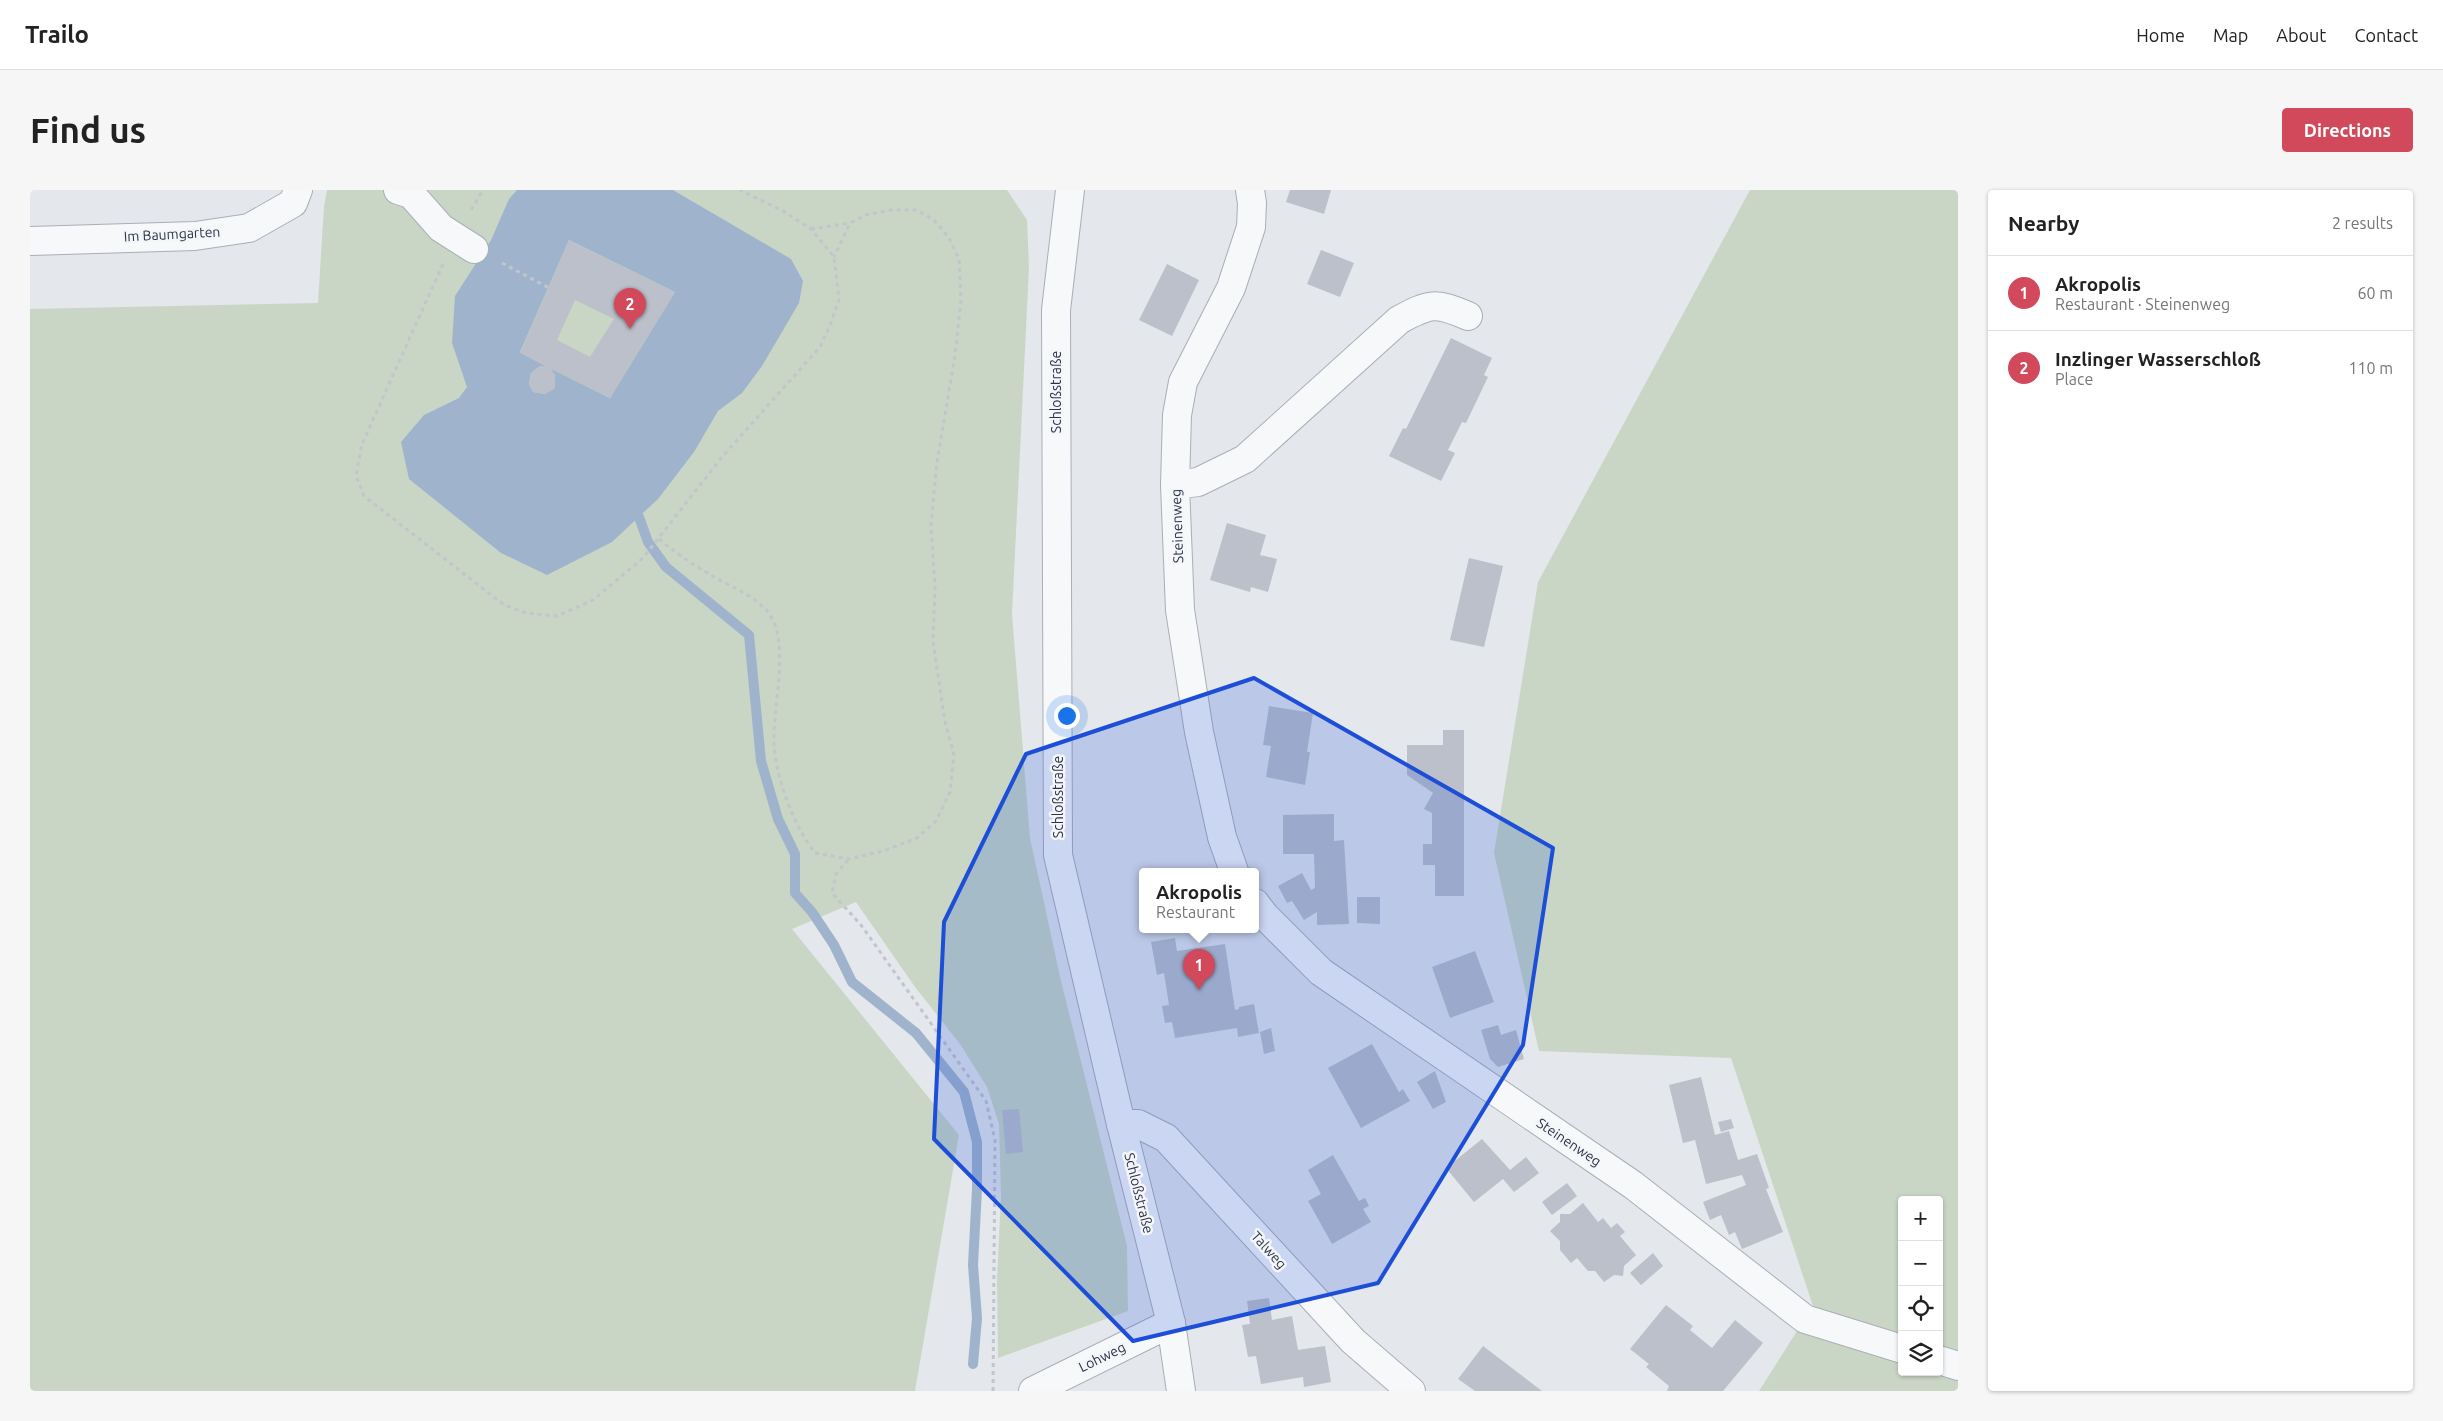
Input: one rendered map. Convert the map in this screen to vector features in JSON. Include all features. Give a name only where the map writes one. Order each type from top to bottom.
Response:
[{"type":"street","name":"Im Baumgarten","points":[[30,242],[195,236],[249,228],[293,203],[298,190]]},
{"type":"street","points":[[398,190],[411,194],[441,228],[465,244]]},
{"type":"street","name":"Schloßstraße","points":[[1070,190],[1056,310],[1058,855],[1121,1124],[1171,1323],[1181,1391]]},
{"type":"street","name":"Steinenweg","points":[[1233,868],[1222,837],[1199,732],[1180,610],[1175,485],[1177,415],[1183,382],[1230,288],[1251,227],[1252,203],[1250,190]]},
{"type":"street","points":[[1175,485],[1198,482],[1245,459],[1399,320],[1421,308],[1444,306],[1468,316]]},
{"type":"street","name":"Steinenweg","points":[[1259,908],[1321,972],[1633,1185],[1805,1319],[1898,1348]]},
{"type":"street","name":"Talweg","points":[[1121,1124],[1138,1124],[1166,1138],[1353,1341],[1411,1391]]},
{"type":"street","name":"Lohweg","points":[[1033,1391],[1171,1323]]},
{"type":"street","points":[[1943,1361],[1958,1366]]},
{"type":"path","points":[[483,190],[465,244],[362,444],[356,476],[364,496],[504,605],[526,613],[557,616],[593,600],[643,558],[722,457],[820,347],[832,323],[839,300],[834,257],[850,223]]},
{"type":"path","points":[[740,190],[785,212],[811,229],[834,257]]},
{"type":"path","points":[[658,541],[749,597],[766,610],[777,628],[778,657],[774,742],[777,770],[803,838],[815,853],[849,859],[883,852],[918,838],[936,821],[950,792],[954,755],[945,722],[933,642],[935,588],[931,525],[937,462],[955,355],[961,301],[959,259],[949,238],[934,220],[917,210],[891,210],[866,215],[850,223],[811,229]]},
{"type":"path","points":[[465,244],[549,288]]},
{"type":"path","points":[[849,859],[836,874],[832,893],[860,925],[986,1101],[995,1140],[993,1391]]},
{"type":"highlighted area","points":[[1254,678],[1553,848],[1523,1045],[1378,1283],[1133,1341],[934,1139],[944,922],[1026,754]]},
{"type":"green space","points":[[327,190],[1007,190],[1027,220],[1029,267],[1012,614],[1030,838],[1061,981],[1127,1246],[1128,1311],[998,1358],[997,1280],[1001,1197],[999,1124],[987,1087],[960,1044],[915,987],[856,902],[792,929],[959,1135],[915,1391],[30,1391],[30,309],[318,303],[324,207]]},
{"type":"green space","points":[[1750,190],[1958,190],[1958,1391],[1759,1391],[1813,1306],[1731,1058],[1539,1051],[1494,853],[1538,582]]},
{"type":"water","points":[[517,190],[673,190],[791,259],[803,281],[799,303],[762,366],[742,393],[718,411],[694,452],[658,499],[612,542],[547,575],[501,553],[409,479],[401,442],[424,415],[459,398],[467,387],[452,343],[455,296],[491,240],[509,199]],"holes":[[[569,240],[675,292],[610,398],[548,367],[555,375],[555,388],[545,394],[533,392],[529,384],[531,373],[540,366],[547,367],[520,352]]]},
{"type":"building","points":[[1290,190],[1331,190],[1324,214],[1286,202]]},
{"type":"building","points":[[569,240],[675,292],[610,398],[551,369],[555,375],[555,388],[545,394],[533,392],[529,384],[531,373],[540,366],[546,366],[520,353]],"holes":[[[575,300],[614,319],[590,357],[557,340]]]},
{"type":"building","points":[[1321,250],[1354,263],[1340,297],[1307,284]]},
{"type":"building","points":[[1167,264],[1199,280],[1172,336],[1139,320]]},
{"type":"building","points":[[1451,338],[1492,358],[1484,375],[1488,377],[1466,423],[1462,422],[1448,450],[1455,453],[1441,481],[1389,456],[1403,428],[1406,429]]},
{"type":"building","points":[[1227,523],[1266,535],[1260,555],[1277,559],[1268,592],[1251,587],[1250,592],[1210,580]]},
{"type":"building","points":[[1469,558],[1503,566],[1484,647],[1450,640]]},
{"type":"building","points":[[1269,706],[1313,713],[1307,752],[1310,752],[1305,785],[1266,777],[1271,746],[1263,745]]},
{"type":"building","points":[[1443,730],[1464,730],[1464,896],[1435,896],[1435,865],[1423,865],[1423,844],[1432,844],[1432,813],[1424,809],[1433,793],[1407,775],[1407,745],[1443,745]]},
{"type":"building","points":[[1334,814],[1334,841],[1344,840],[1349,924],[1317,925],[1317,912],[1304,920],[1292,901],[1287,903],[1278,886],[1302,873],[1311,890],[1315,888],[1314,854],[1283,854],[1283,815]]},
{"type":"building","points":[[1357,897],[1380,897],[1380,924],[1357,923]]},
{"type":"building","points":[[1175,938],[1177,951],[1225,944],[1235,1010],[1239,1009],[1239,1007],[1254,1004],[1259,1033],[1238,1037],[1237,1028],[1175,1038],[1172,1022],[1165,1023],[1162,1006],[1169,1005],[1164,973],[1157,975],[1151,942]]},
{"type":"building","points":[[1475,951],[1494,1002],[1450,1018],[1432,967]]},
{"type":"building","points":[[1498,1025],[1501,1035],[1516,1030],[1524,1059],[1498,1067],[1490,1059],[1481,1030]]},
{"type":"building","points":[[1271,1028],[1275,1051],[1264,1054],[1260,1032]]},
{"type":"building","points":[[1372,1044],[1399,1092],[1403,1089],[1410,1101],[1361,1128],[1328,1068]]},
{"type":"building","points":[[1435,1071],[1446,1102],[1433,1109],[1417,1082]]},
{"type":"building","points":[[1701,1077],[1715,1135],[1729,1131],[1738,1160],[1757,1154],[1769,1188],[1766,1189],[1783,1232],[1742,1249],[1735,1232],[1729,1235],[1721,1215],[1710,1220],[1703,1202],[1746,1185],[1742,1175],[1706,1184],[1695,1140],[1683,1143],[1669,1085]]},
{"type":"building","points":[[1019,1109],[1023,1152],[1006,1154],[1002,1110]]},
{"type":"building","points":[[1731,1119],[1734,1128],[1721,1132],[1718,1122]]},
{"type":"building","points":[[1482,1139],[1510,1170],[1526,1157],[1539,1173],[1514,1192],[1503,1179],[1474,1202],[1446,1168]]},
{"type":"building","points":[[1333,1155],[1359,1201],[1365,1198],[1369,1206],[1363,1209],[1371,1222],[1332,1244],[1308,1201],[1321,1194],[1308,1170]]},
{"type":"building","points":[[1567,1183],[1577,1196],[1552,1215],[1542,1202]]},
{"type":"building","points":[[1583,1203],[1598,1222],[1603,1218],[1611,1228],[1617,1223],[1625,1232],[1620,1236],[1636,1255],[1624,1266],[1623,1276],[1614,1275],[1604,1282],[1595,1271],[1588,1271],[1577,1258],[1571,1263],[1560,1250],[1560,1241],[1550,1231],[1560,1222],[1560,1214],[1570,1214]]},
{"type":"building","points":[[1653,1253],[1663,1266],[1641,1285],[1630,1273]]},
{"type":"building","points":[[1269,1298],[1272,1320],[1292,1316],[1298,1350],[1325,1346],[1331,1382],[1304,1387],[1303,1377],[1261,1384],[1256,1356],[1248,1357],[1242,1325],[1250,1324],[1247,1301]]},
{"type":"building","points":[[1666,1305],[1693,1326],[1690,1330],[1712,1348],[1735,1320],[1763,1343],[1723,1391],[1667,1391],[1669,1386],[1646,1367],[1649,1364],[1630,1349]]},
{"type":"building","points":[[1483,1346],[1542,1391],[1475,1391],[1458,1379]]},
{"type":"waterway","points":[[639,517],[648,542],[666,567],[749,635],[761,761],[778,819],[795,854],[795,893],[812,912],[834,945],[852,982],[916,1033],[964,1092],[977,1142],[977,1189],[973,1265],[977,1318],[973,1364]]},
{"type":"place","name":"Inzlinger Wasserschloß","points":[[630,329]]},
{"type":"place","name":"Akropolis","points":[[1199,990]]}]
